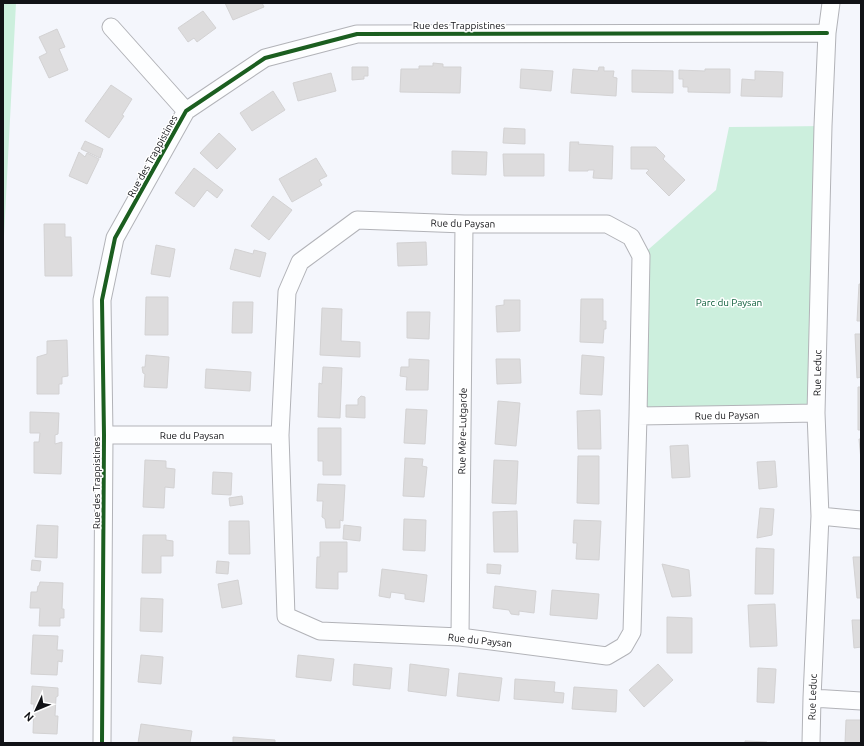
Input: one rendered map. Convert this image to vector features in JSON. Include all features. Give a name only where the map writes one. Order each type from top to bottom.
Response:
[{"type":"street","name":"Rue Leduc","points":[[811,743],[820,516],[816,413],[823,126],[827,33],[832,3]]},
{"type":"street","name":"Rue des Trappistines","points":[[111,27],[186,111]]},
{"type":"street","name":"Rue des Trappistines","points":[[102,743],[104,435],[102,300],[115,238],[186,111],[264,58],[357,34],[827,33]]},
{"type":"street","name":"Rue du Paysan","points":[[357,220],[464,224],[607,224],[630,237],[641,256],[632,632],[624,646],[607,656],[460,637],[320,631],[286,616],[280,435],[287,292],[300,262],[357,220]]},
{"type":"street","name":"Rue Mère-Lutgarde","points":[[460,637],[464,224]]},
{"type":"street","name":"Rue du Paysan","points":[[638,416],[816,413]]},
{"type":"street","name":"Rue du Paysan","points":[[104,435],[280,435]]},
{"type":"street","points":[[820,516],[861,520]]},
{"type":"street","points":[[812,698],[861,701]]},
{"type":"green space","points":[[3,3],[16,3],[3,255]]},
{"type":"green space","name":"Parc du Paysan","points":[[823,126],[816,413],[638,416],[641,256],[716,190],[729,127]]},
{"type":"building","points":[[225,3],[262,3],[264,7],[233,20]]},
{"type":"building","points":[[203,11],[216,28],[197,42],[194,38],[188,42],[178,28]]},
{"type":"building","points":[[57,29],[65,47],[59,49],[68,70],[49,78],[39,57],[47,53],[39,37]]},
{"type":"building","points":[[433,63],[443,64],[443,67],[461,67],[460,93],[400,92],[401,69],[419,69],[419,66],[433,66]]},
{"type":"building","points":[[352,67],[368,67],[368,76],[364,76],[364,79],[352,80]]},
{"type":"building","points":[[599,67],[604,67],[604,71],[614,71],[613,77],[617,78],[616,96],[571,93],[573,69],[598,71]]},
{"type":"building","points":[[521,69],[553,71],[551,91],[520,88]]},
{"type":"building","points":[[705,69],[730,69],[730,93],[688,92],[688,87],[683,87],[683,79],[679,79],[679,70],[705,71]]},
{"type":"building","points":[[632,70],[673,71],[673,93],[632,92]]},
{"type":"building","points":[[755,71],[783,72],[782,97],[741,96],[742,79],[755,80]]},
{"type":"building","points":[[331,73],[336,91],[298,101],[293,83]]},
{"type":"building","points":[[111,85],[132,99],[122,115],[124,116],[109,138],[85,121]]},
{"type":"building","points":[[273,91],[285,110],[252,131],[240,113]]},
{"type":"building","points":[[504,128],[525,129],[525,144],[503,143]]},
{"type":"building","points":[[219,133],[236,149],[217,169],[200,153]]},
{"type":"building","points":[[85,141],[103,149],[100,158],[81,149]]},
{"type":"building","points":[[570,142],[579,142],[578,144],[613,146],[612,179],[593,178],[594,170],[569,171]]},
{"type":"building","points":[[631,147],[656,147],[665,156],[663,159],[685,180],[669,196],[646,173],[649,170],[631,169]]},
{"type":"building","points":[[452,151],[487,152],[486,175],[452,174]]},
{"type":"building","points":[[79,152],[85,157],[87,153],[99,159],[87,184],[69,176]]},
{"type":"building","points":[[503,154],[544,154],[544,176],[504,176]]},
{"type":"building","points":[[316,158],[327,176],[319,180],[322,185],[292,202],[279,179]]},
{"type":"building","points":[[194,168],[223,190],[217,198],[207,190],[194,207],[175,193]]},
{"type":"building","points":[[273,196],[292,210],[269,240],[251,226]]},
{"type":"building","points":[[44,224],[65,224],[65,237],[71,237],[72,276],[45,276]]},
{"type":"building","points":[[426,242],[427,265],[398,266],[397,243]]},
{"type":"building","points":[[156,245],[175,249],[170,277],[151,274]]},
{"type":"building","points":[[235,249],[253,254],[254,250],[266,253],[260,277],[230,269]]},
{"type":"building","points":[[859,284],[861,284],[861,321],[857,321]]},
{"type":"building","points":[[146,297],[168,297],[168,335],[145,335]]},
{"type":"building","points":[[581,299],[603,299],[603,321],[606,321],[606,329],[604,329],[603,343],[580,342]]},
{"type":"building","points":[[504,300],[520,300],[520,331],[497,332],[496,306],[504,305]]},
{"type":"building","points":[[233,302],[253,302],[252,333],[232,333]]},
{"type":"building","points":[[322,308],[342,309],[341,341],[360,342],[360,357],[320,355]]},
{"type":"building","points":[[407,312],[430,312],[429,339],[407,338]]},
{"type":"building","points":[[855,334],[861,334],[861,377],[857,378]]},
{"type":"building","points":[[67,340],[68,376],[62,377],[62,384],[59,384],[59,394],[37,394],[37,357],[47,354],[47,341]]},
{"type":"building","points":[[146,355],[169,357],[167,388],[144,387],[145,374],[143,373],[142,367],[145,367]]},
{"type":"building","points":[[582,355],[604,357],[602,395],[580,394]]},
{"type":"building","points":[[409,359],[429,360],[428,390],[406,390],[407,377],[400,376],[401,367],[409,367]]},
{"type":"building","points":[[496,359],[520,359],[521,383],[497,384]]},
{"type":"building","points":[[323,367],[342,368],[340,418],[318,417],[319,383],[322,384]]},
{"type":"building","points":[[206,369],[251,372],[250,391],[205,388]]},
{"type":"building","points":[[858,387],[861,387],[861,430],[858,430]]},
{"type":"building","points":[[361,396],[365,397],[365,418],[346,417],[346,405],[358,405],[358,399]]},
{"type":"building","points":[[498,401],[520,403],[516,446],[495,444]]},
{"type":"building","points":[[406,409],[427,410],[425,444],[404,443]]},
{"type":"building","points":[[600,410],[601,449],[578,449],[577,411]]},
{"type":"building","points":[[30,412],[59,413],[58,434],[55,435],[55,444],[62,442],[61,474],[34,473],[34,442],[39,442],[40,433],[30,433]]},
{"type":"building","points":[[318,428],[341,428],[341,475],[323,475],[323,461],[318,461]]},
{"type":"building","points":[[859,439],[861,439],[861,460]]},
{"type":"building","points":[[688,445],[690,477],[672,478],[670,446]]},
{"type":"building","points":[[578,456],[599,456],[599,504],[577,503]]},
{"type":"building","points":[[405,458],[423,459],[422,466],[427,467],[424,497],[403,496]]},
{"type":"building","points":[[145,460],[166,461],[166,468],[175,469],[174,488],[165,487],[164,508],[143,507]]},
{"type":"building","points":[[494,460],[518,461],[516,504],[492,503]]},
{"type":"building","points":[[775,461],[777,487],[759,489],[757,462]]},
{"type":"building","points":[[213,472],[232,473],[231,495],[212,494]]},
{"type":"building","points":[[318,484],[345,485],[343,521],[340,520],[340,528],[326,528],[325,519],[322,517],[323,501],[317,501]]},
{"type":"building","points":[[242,496],[243,504],[230,506],[229,498]]},
{"type":"building","points":[[760,508],[774,509],[772,535],[757,538]]},
{"type":"building","points":[[517,511],[518,552],[494,552],[493,512]]},
{"type":"building","points":[[404,519],[426,520],[425,551],[403,550]]},
{"type":"building","points":[[574,520],[601,521],[599,560],[576,559],[577,543],[573,543]]},
{"type":"building","points":[[229,521],[249,521],[250,554],[229,554]]},
{"type":"building","points":[[37,525],[58,526],[57,558],[35,557]]},
{"type":"building","points":[[344,525],[361,527],[360,541],[343,539]]},
{"type":"building","points":[[143,535],[166,535],[166,540],[173,541],[173,556],[161,556],[161,573],[142,573]]},
{"type":"building","points":[[320,542],[347,542],[347,572],[338,572],[338,589],[316,588],[317,557],[320,557]]},
{"type":"building","points":[[756,548],[774,549],[773,594],[755,594]]},
{"type":"building","points":[[853,557],[861,557],[861,598],[857,598]]},
{"type":"building","points":[[32,560],[41,561],[40,571],[31,570]]},
{"type":"building","points":[[217,561],[229,562],[228,574],[216,573]]},
{"type":"building","points":[[487,564],[501,565],[500,574],[487,573]]},
{"type":"building","points":[[662,564],[689,570],[691,596],[672,597]]},
{"type":"building","points":[[382,569],[427,575],[424,602],[405,599],[405,594],[391,592],[390,598],[379,596]]},
{"type":"building","points":[[238,580],[242,604],[222,608],[218,584]]},
{"type":"building","points":[[40,582],[63,583],[62,609],[64,609],[64,618],[60,618],[60,626],[39,626],[40,608],[30,608],[31,592],[37,592]]},
{"type":"building","points":[[495,586],[536,591],[534,613],[519,611],[519,615],[511,614],[509,610],[493,608]]},
{"type":"building","points":[[552,590],[599,594],[597,619],[550,615]]},
{"type":"building","points":[[141,598],[163,599],[162,632],[140,631]]},
{"type":"building","points":[[775,604],[777,646],[750,647],[748,605]]},
{"type":"building","points":[[667,617],[692,618],[692,653],[667,653]]},
{"type":"building","points":[[852,620],[861,620],[861,647],[854,648]]},
{"type":"building","points":[[33,635],[58,636],[57,650],[63,650],[62,662],[58,661],[57,675],[31,674]]},
{"type":"building","points":[[141,655],[163,657],[161,684],[138,682]]},
{"type":"building","points":[[298,655],[334,659],[331,681],[296,677]]},
{"type":"building","points":[[354,664],[392,668],[390,689],[353,685]]},
{"type":"building","points":[[410,664],[449,669],[446,696],[408,691]]},
{"type":"building","points":[[658,664],[673,680],[644,707],[629,690]]},
{"type":"building","points":[[758,668],[776,669],[774,703],[757,702]]},
{"type":"building","points":[[459,673],[502,678],[499,701],[457,696]]},
{"type":"building","points":[[515,679],[555,682],[554,692],[564,693],[563,703],[514,699]]},
{"type":"building","points":[[32,686],[58,688],[55,716],[58,716],[57,734],[33,733],[34,704],[31,704]]},
{"type":"building","points":[[574,687],[617,690],[616,712],[572,709]]},
{"type":"building","points":[[846,720],[861,720],[861,743],[845,743]]},
{"type":"building","points":[[141,724],[192,731],[190,743],[138,743]]},
{"type":"building","points":[[233,737],[275,740],[275,743],[233,743]]},
{"type":"building","points":[[745,741],[767,742],[767,743],[745,743]]},
{"type":"cycle path","points":[[102,743],[104,435],[102,300],[115,238],[186,111],[265,58],[357,34],[827,33]]}]
